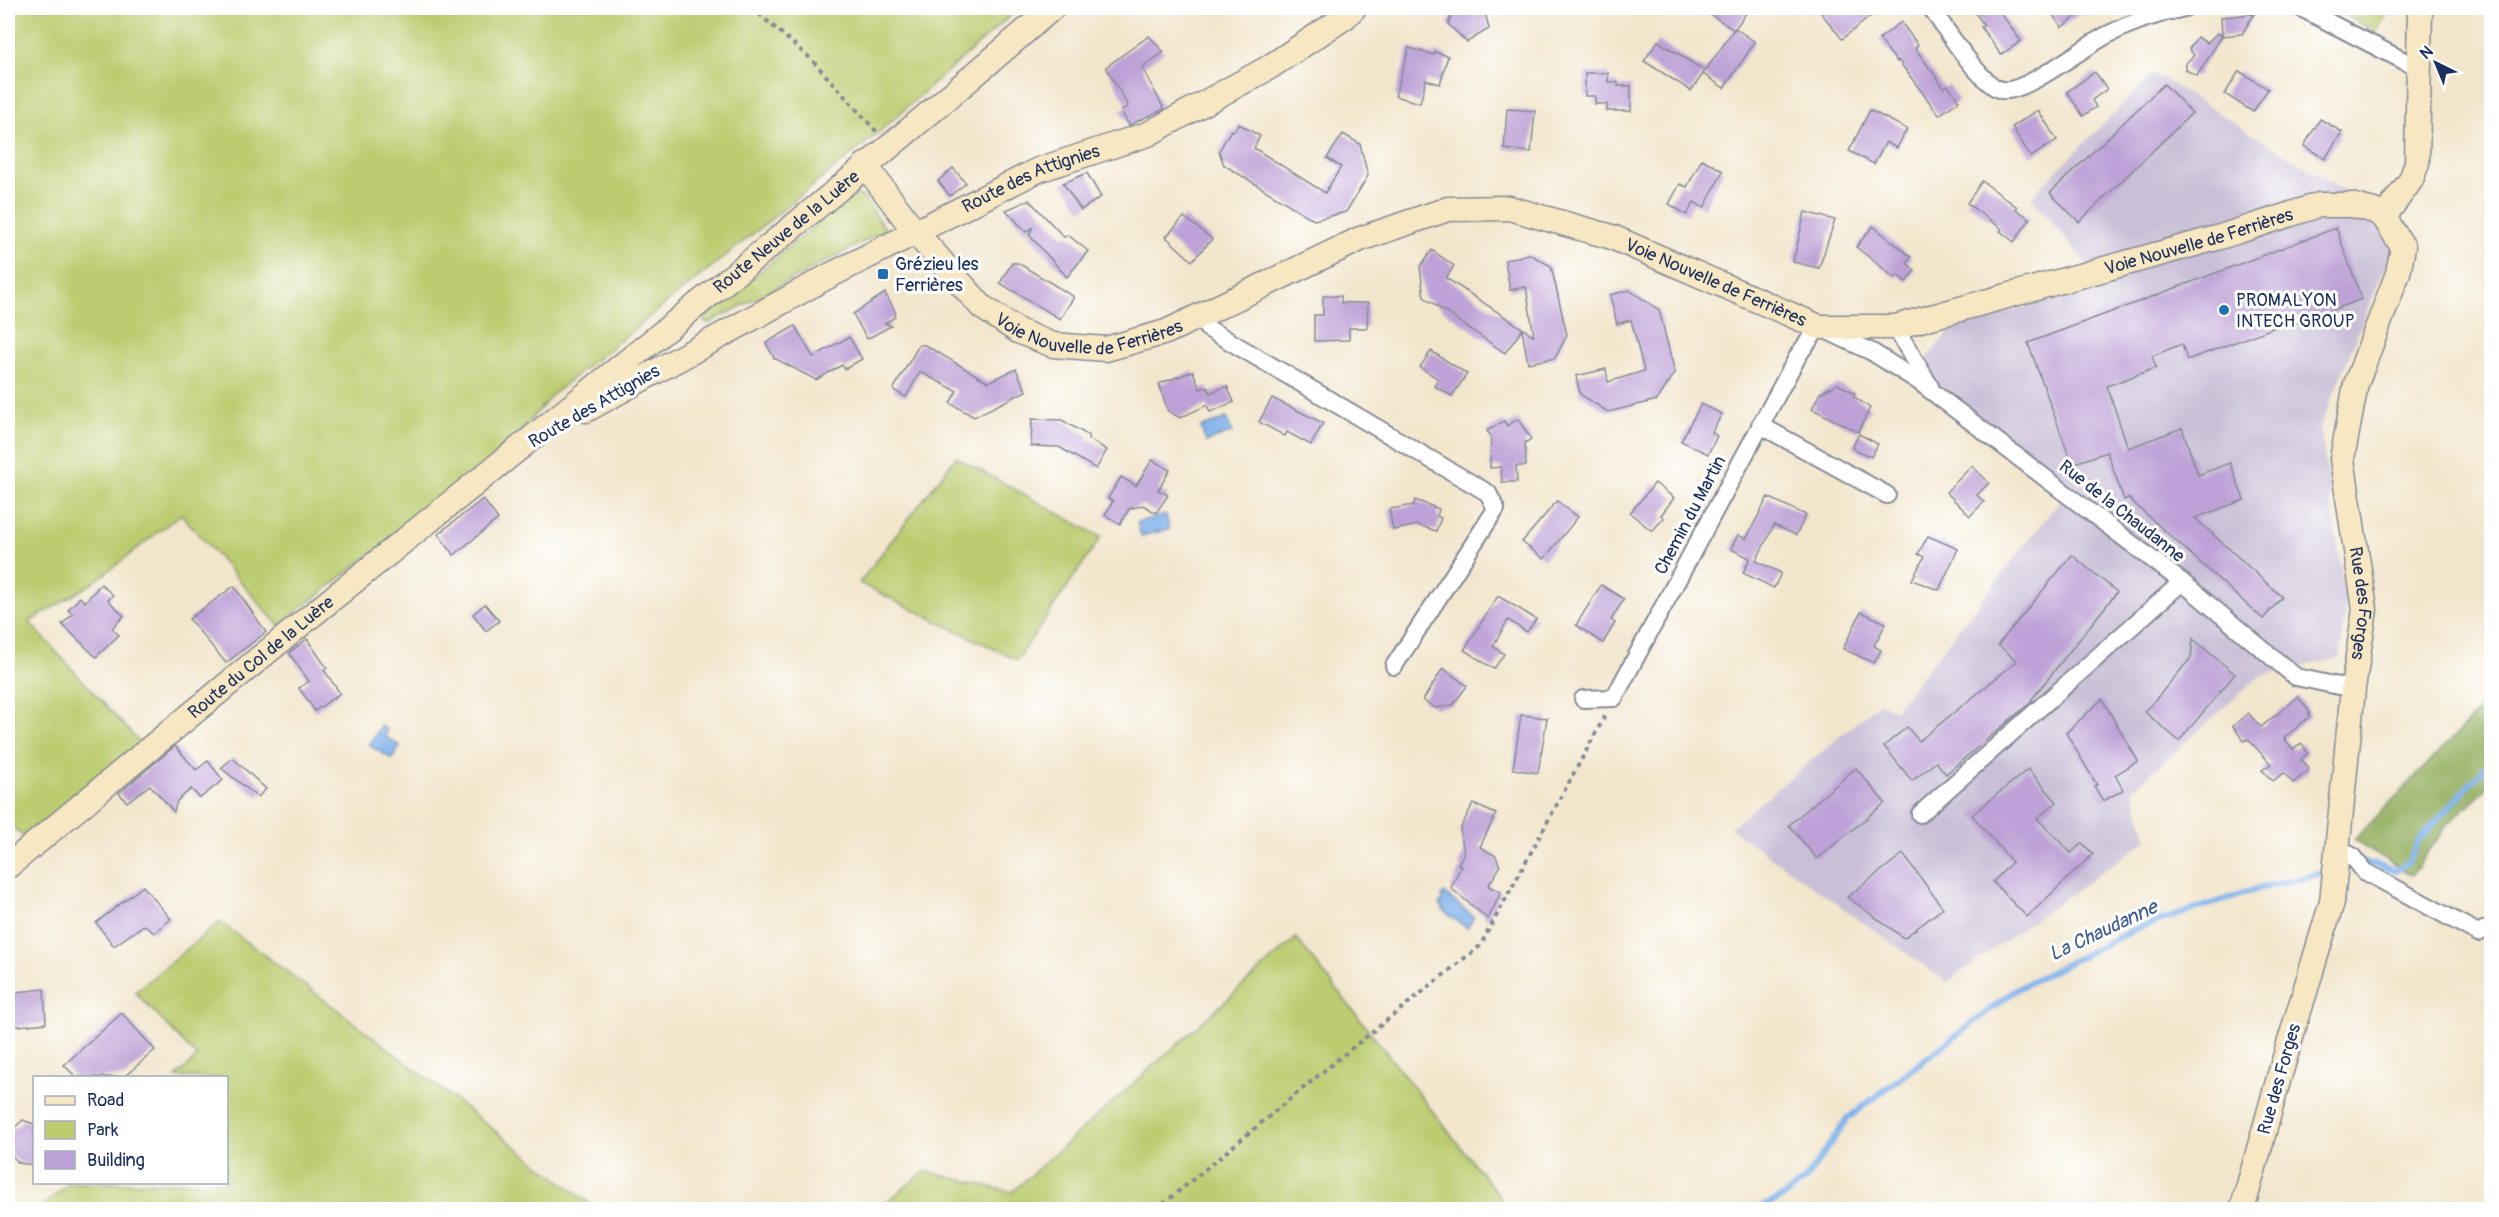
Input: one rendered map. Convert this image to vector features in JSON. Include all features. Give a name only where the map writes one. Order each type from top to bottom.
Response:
[{"type":"street","name":"Route Neuve de la Luère","points":[[516,450],[889,146],[1052,8]]},
{"type":"street","name":"Route des Attignies","points":[[516,450],[659,368],[703,347],[827,277],[1038,170],[1148,134],[1268,68],[1346,17],[1354,8]]},
{"type":"street","points":[[1930,8],[1982,79],[2001,90],[2019,89],[2107,34],[2170,11],[2185,8]]},
{"type":"street","points":[[2301,8],[2418,66]]},
{"type":"street","points":[[2384,217],[2411,180],[2417,164],[2420,8]]},
{"type":"street","name":"Voie Nouvelle de Ferrières","points":[[865,165],[916,233],[982,307],[1018,331],[1053,345],[1106,349],[1166,332],[1360,239],[1448,209],[1509,208],[1612,237],[1819,327],[1895,327],[2220,237],[2319,206],[2351,205],[2384,217]]},
{"type":"street","name":"Rue des Forges","points":[[2242,1209],[2332,902],[2341,855],[2353,689],[2365,609],[2342,459],[2356,384],[2398,273],[2403,247],[2384,217]]},
{"type":"street","name":"Voie Nouvelle de Ferrières","points":[[1200,315],[1207,328],[1488,493],[1496,509],[1394,666]]},
{"type":"street","points":[[670,326],[681,340],[703,347]]},
{"type":"street","points":[[1819,327],[1872,352],[1933,392]]},
{"type":"street","name":"Chemin du Martin","points":[[1614,698],[1799,354],[1819,327]]},
{"type":"street","name":"Rue de la Chaudanne","points":[[1895,327],[1933,392],[2182,582],[2295,677],[2353,689]]},
{"type":"street","points":[[1760,425],[1887,495]]},
{"type":"street","name":"Route du Col de la Luère","points":[[8,866],[516,450]]},
{"type":"street","points":[[1920,814],[2182,582]]},
{"type":"street","points":[[1583,699],[1614,698]]},
{"type":"street","points":[[2341,855],[2364,871],[2478,933],[2492,926]]},
{"type":"path","points":[[752,8],[811,59],[889,146]]},
{"type":"path","points":[[1156,1209],[1480,946],[1614,698]]},
{"type":"shaded area","points":[[2154,73],[2409,231],[2383,272],[2320,427],[2346,602],[2340,658],[2261,675],[2132,790],[2148,839],[1947,982],[1730,828],[1880,703],[1895,710],[2069,489],[1937,384],[1927,358],[1954,326],[2105,286],[2031,197]]},
{"type":"green space","points":[[8,8],[1019,8],[871,139],[553,394],[507,447],[279,626],[181,514],[93,583],[29,622],[141,744],[26,838],[8,824]]},
{"type":"green space","points":[[2332,8],[2389,8],[2376,32]]},
{"type":"green space","points":[[853,193],[864,197],[886,230],[709,323],[704,322],[706,317]]},
{"type":"green space","points":[[956,457],[1101,537],[1017,660],[859,583]]},
{"type":"green space","points":[[2491,698],[2491,784],[2447,825],[2412,875],[2354,840]]},
{"type":"green space","points":[[220,922],[597,1209],[39,1209],[68,1184],[228,1184],[228,1076],[177,1076],[197,1057],[135,992]]},
{"type":"green space","points":[[1296,938],[1508,1209],[878,1209],[925,1171],[1012,1192]]},
{"type":"water","points":[[1226,418],[1232,432],[1206,442],[1201,428]]},
{"type":"water","points":[[1166,515],[1169,529],[1141,536],[1137,522]]},
{"type":"water","points":[[381,726],[387,730],[385,736],[400,746],[392,759],[369,745]]},
{"type":"water","points":[[1444,893],[1474,917],[1467,928],[1443,911],[1444,909],[1439,905]]},
{"type":"building","points":[[1455,8],[1484,8],[1489,29],[1467,42],[1448,24]]},
{"type":"building","points":[[1701,8],[1750,8],[1734,30]]},
{"type":"building","points":[[1817,8],[1881,8],[1842,39]]},
{"type":"building","points":[[1972,8],[1997,8],[2021,41],[2001,55],[1981,27],[1984,25]]},
{"type":"building","points":[[2047,8],[2088,8],[2062,27]]},
{"type":"building","points":[[2254,14],[2242,34],[2222,36],[2221,17]]},
{"type":"building","points":[[1901,22],[1918,45],[1915,48],[1944,88],[1948,85],[1959,101],[1939,115],[1898,60],[1897,62],[1879,39]]},
{"type":"building","points":[[1735,28],[1755,42],[1724,88],[1703,74]]},
{"type":"building","points":[[2217,33],[2222,36],[2197,76],[2186,70],[2186,63],[2194,55],[2189,49],[2197,37],[2207,43]]},
{"type":"building","points":[[1149,36],[1164,52],[1142,67],[1164,109],[1129,125],[1121,111],[1128,106],[1106,67]]},
{"type":"building","points":[[1658,41],[1705,71],[1691,91],[1644,61]]},
{"type":"building","points":[[1409,48],[1434,55],[1435,52],[1448,56],[1440,84],[1426,80],[1420,103],[1395,96]]},
{"type":"building","points":[[2239,71],[2268,89],[2253,112],[2225,94]]},
{"type":"building","points":[[2095,72],[2107,89],[2092,100],[2096,107],[2083,116],[2067,92]]},
{"type":"building","points":[[1585,73],[1608,73],[1608,82],[1618,82],[1618,86],[1631,86],[1631,111],[1607,111],[1607,104],[1595,104],[1595,96],[1585,96]]},
{"type":"building","points":[[2164,84],[2192,113],[2079,222],[2050,193]]},
{"type":"building","points":[[1507,109],[1535,111],[1531,152],[1504,149]]},
{"type":"building","points":[[1870,110],[1907,129],[1897,148],[1886,142],[1874,164],[1849,151]]},
{"type":"building","points":[[2038,110],[2057,140],[2031,157],[2012,127]]},
{"type":"building","points":[[2320,119],[2342,132],[2325,159],[2304,146]]},
{"type":"building","points":[[1239,124],[1260,136],[1254,148],[1325,193],[1341,167],[1327,158],[1343,134],[1360,144],[1368,176],[1346,212],[1314,220],[1224,165],[1219,151],[1231,130],[1234,131]]},
{"type":"building","points":[[1702,159],[1723,171],[1704,208],[1694,202],[1687,215],[1669,204],[1680,184],[1687,187]]},
{"type":"building","points":[[953,168],[966,183],[950,196],[938,181]]},
{"type":"building","points":[[1087,173],[1101,197],[1081,210],[1063,183]]},
{"type":"building","points":[[1982,181],[2030,219],[2014,242],[2000,231],[2002,229],[1967,203]]},
{"type":"building","points":[[1029,200],[1064,237],[1068,235],[1088,251],[1067,277],[1029,235],[1033,227],[1026,232],[1006,210]]},
{"type":"building","points":[[1805,212],[1835,220],[1819,268],[1793,262]]},
{"type":"building","points":[[1184,217],[1212,239],[1192,261],[1166,237]]},
{"type":"building","points":[[1873,226],[1911,257],[1907,263],[1915,270],[1906,282],[1897,275],[1895,278],[1856,247]]},
{"type":"building","points":[[2336,228],[2362,299],[2292,325],[2289,322],[2187,360],[2182,344],[2152,356],[2156,368],[2107,386],[2128,448],[2182,428],[2198,475],[2230,463],[2244,500],[2195,518],[2282,597],[2263,619],[2128,498],[2124,500],[2107,452],[2072,464],[2028,343]]},
{"type":"building","points":[[1432,250],[1454,266],[1446,278],[1534,336],[1526,287],[1510,290],[1505,260],[1529,254],[1551,266],[1567,335],[1555,358],[1528,363],[1522,330],[1505,353],[1424,297],[1420,267]]},
{"type":"building","points":[[1012,263],[1018,263],[1074,297],[1060,319],[1000,283]]},
{"type":"building","points":[[1629,290],[1659,310],[1675,373],[1657,400],[1608,412],[1580,394],[1576,376],[1606,369],[1608,382],[1644,371],[1631,320],[1617,324],[1610,295]]},
{"type":"building","points":[[885,293],[895,311],[895,317],[885,323],[891,326],[867,339],[853,314]]},
{"type":"building","points":[[1323,296],[1341,296],[1341,303],[1368,303],[1367,328],[1349,328],[1349,340],[1314,341],[1314,315],[1323,315]]},
{"type":"building","points":[[795,326],[813,357],[849,337],[862,359],[845,369],[842,365],[816,380],[774,358],[766,343]]},
{"type":"building","points":[[919,345],[925,345],[988,382],[1016,369],[1026,391],[974,417],[950,403],[957,391],[920,372],[906,397],[893,390]]},
{"type":"building","points":[[1431,351],[1467,374],[1452,396],[1434,386],[1438,379],[1420,367]]},
{"type":"building","points":[[1193,371],[1200,389],[1207,387],[1210,393],[1227,386],[1234,402],[1210,412],[1207,405],[1180,418],[1168,411],[1159,384]]},
{"type":"building","points":[[1837,384],[1855,393],[1853,396],[1870,408],[1858,432],[1812,409],[1820,393]]},
{"type":"building","points":[[1272,398],[1323,423],[1311,445],[1287,432],[1285,436],[1259,422]]},
{"type":"building","points":[[1701,404],[1722,414],[1712,432],[1717,436],[1708,454],[1681,441]]},
{"type":"building","points":[[1032,419],[1062,420],[1107,450],[1096,469],[1059,447],[1031,446]]},
{"type":"building","points":[[1518,419],[1531,439],[1525,443],[1526,466],[1516,466],[1517,482],[1502,482],[1501,467],[1490,468],[1491,436],[1487,431],[1504,421],[1507,426]]},
{"type":"building","points":[[1859,434],[1878,444],[1871,457],[1852,448]]},
{"type":"building","points":[[1152,460],[1170,470],[1158,490],[1168,495],[1156,513],[1143,505],[1129,509],[1120,524],[1105,515],[1113,501],[1108,498],[1121,477],[1136,486]]},
{"type":"building","points":[[1972,466],[1989,483],[1977,495],[1984,502],[1970,516],[1946,492]]},
{"type":"building","points":[[1655,483],[1674,498],[1661,515],[1664,518],[1652,531],[1630,513]]},
{"type":"building","points":[[1768,497],[1806,515],[1796,535],[1774,525],[1756,561],[1781,573],[1774,588],[1743,573],[1750,558],[1731,549],[1738,535],[1746,539]]},
{"type":"building","points":[[483,499],[498,519],[454,555],[438,534]]},
{"type":"building","points":[[1415,500],[1439,509],[1437,516],[1441,518],[1436,531],[1418,525],[1393,530],[1389,509],[1414,505]]},
{"type":"building","points":[[1557,501],[1578,517],[1544,559],[1522,542]]},
{"type":"building","points":[[1928,536],[1958,549],[1939,590],[1912,580],[1924,557],[1918,554]]},
{"type":"building","points":[[2072,555],[2117,592],[2032,701],[1946,774],[1936,762],[1912,781],[1884,746],[1907,727],[1919,741],[2017,661],[1998,645]]},
{"type":"building","points":[[101,584],[113,595],[108,600],[124,616],[112,628],[119,635],[96,657],[62,624],[73,614],[68,610],[80,597],[85,602]]},
{"type":"building","points":[[1601,585],[1624,599],[1611,620],[1615,623],[1603,643],[1576,625]]},
{"type":"building","points":[[234,586],[266,632],[226,663],[189,619]]},
{"type":"building","points":[[1498,596],[1536,619],[1527,632],[1508,620],[1493,646],[1504,654],[1494,669],[1464,650]]},
{"type":"building","points":[[485,604],[499,621],[486,631],[473,614]]},
{"type":"building","points":[[1861,612],[1886,623],[1874,646],[1881,650],[1874,663],[1843,649]]},
{"type":"building","points":[[307,639],[327,668],[324,670],[340,693],[315,711],[299,688],[309,681],[289,653]]},
{"type":"building","points":[[2193,639],[2235,674],[2179,741],[2145,712],[2191,658]]},
{"type":"building","points":[[1443,668],[1467,686],[1453,705],[1435,708],[1423,700]]},
{"type":"building","points":[[2298,697],[2309,711],[2309,717],[2284,738],[2293,749],[2302,744],[2308,753],[2301,759],[2309,770],[2293,783],[2284,773],[2273,781],[2262,770],[2271,764],[2248,739],[2244,741],[2233,726],[2248,713],[2261,727]]},
{"type":"building","points":[[2102,699],[2138,761],[2115,775],[2123,790],[2103,801],[2094,786],[2097,785],[2066,733]]},
{"type":"building","points":[[1521,715],[1547,718],[1538,773],[1513,769]]},
{"type":"building","points":[[175,746],[196,770],[208,761],[223,780],[200,798],[191,789],[177,801],[174,812],[150,785],[127,802],[119,793]]},
{"type":"building","points":[[233,758],[266,789],[258,797],[221,768]]},
{"type":"building","points":[[1856,768],[1885,803],[1817,859],[1789,825]]},
{"type":"building","points":[[2028,769],[2057,802],[2037,818],[2071,853],[2082,843],[2093,854],[2027,917],[1993,882],[2012,862],[1972,815]]},
{"type":"building","points":[[1473,804],[1496,814],[1480,847],[1496,856],[1500,867],[1488,886],[1501,892],[1488,919],[1451,888],[1464,853],[1460,829]]},
{"type":"building","points":[[1903,854],[1943,908],[1904,938],[1847,897]]},
{"type":"building","points":[[143,886],[171,919],[154,933],[144,925],[114,946],[96,923]]},
{"type":"building","points":[[44,989],[46,1023],[10,1027],[8,993]]},
{"type":"building","points":[[122,1013],[155,1050],[125,1076],[75,1076],[64,1065]]},
{"type":"building","points":[[23,1120],[33,1124],[33,1165],[19,1163],[8,1152],[8,1133]]},
{"type":"waterway","name":"La Chaudanne","points":[[2341,869],[2364,862],[2397,871],[2408,862],[2419,840],[2492,760]]},
{"type":"waterway","name":"La Chaudanne","points":[[1755,1210],[1781,1198],[1806,1179],[1848,1118],[2017,989],[2135,929],[2253,890],[2331,871]]},
{"type":"place","name":"Grézieu les Ferrières","points":[[883,274]]},
{"type":"place","name":"PROMALYON INTECH GROUP","points":[[2224,310]]}]
